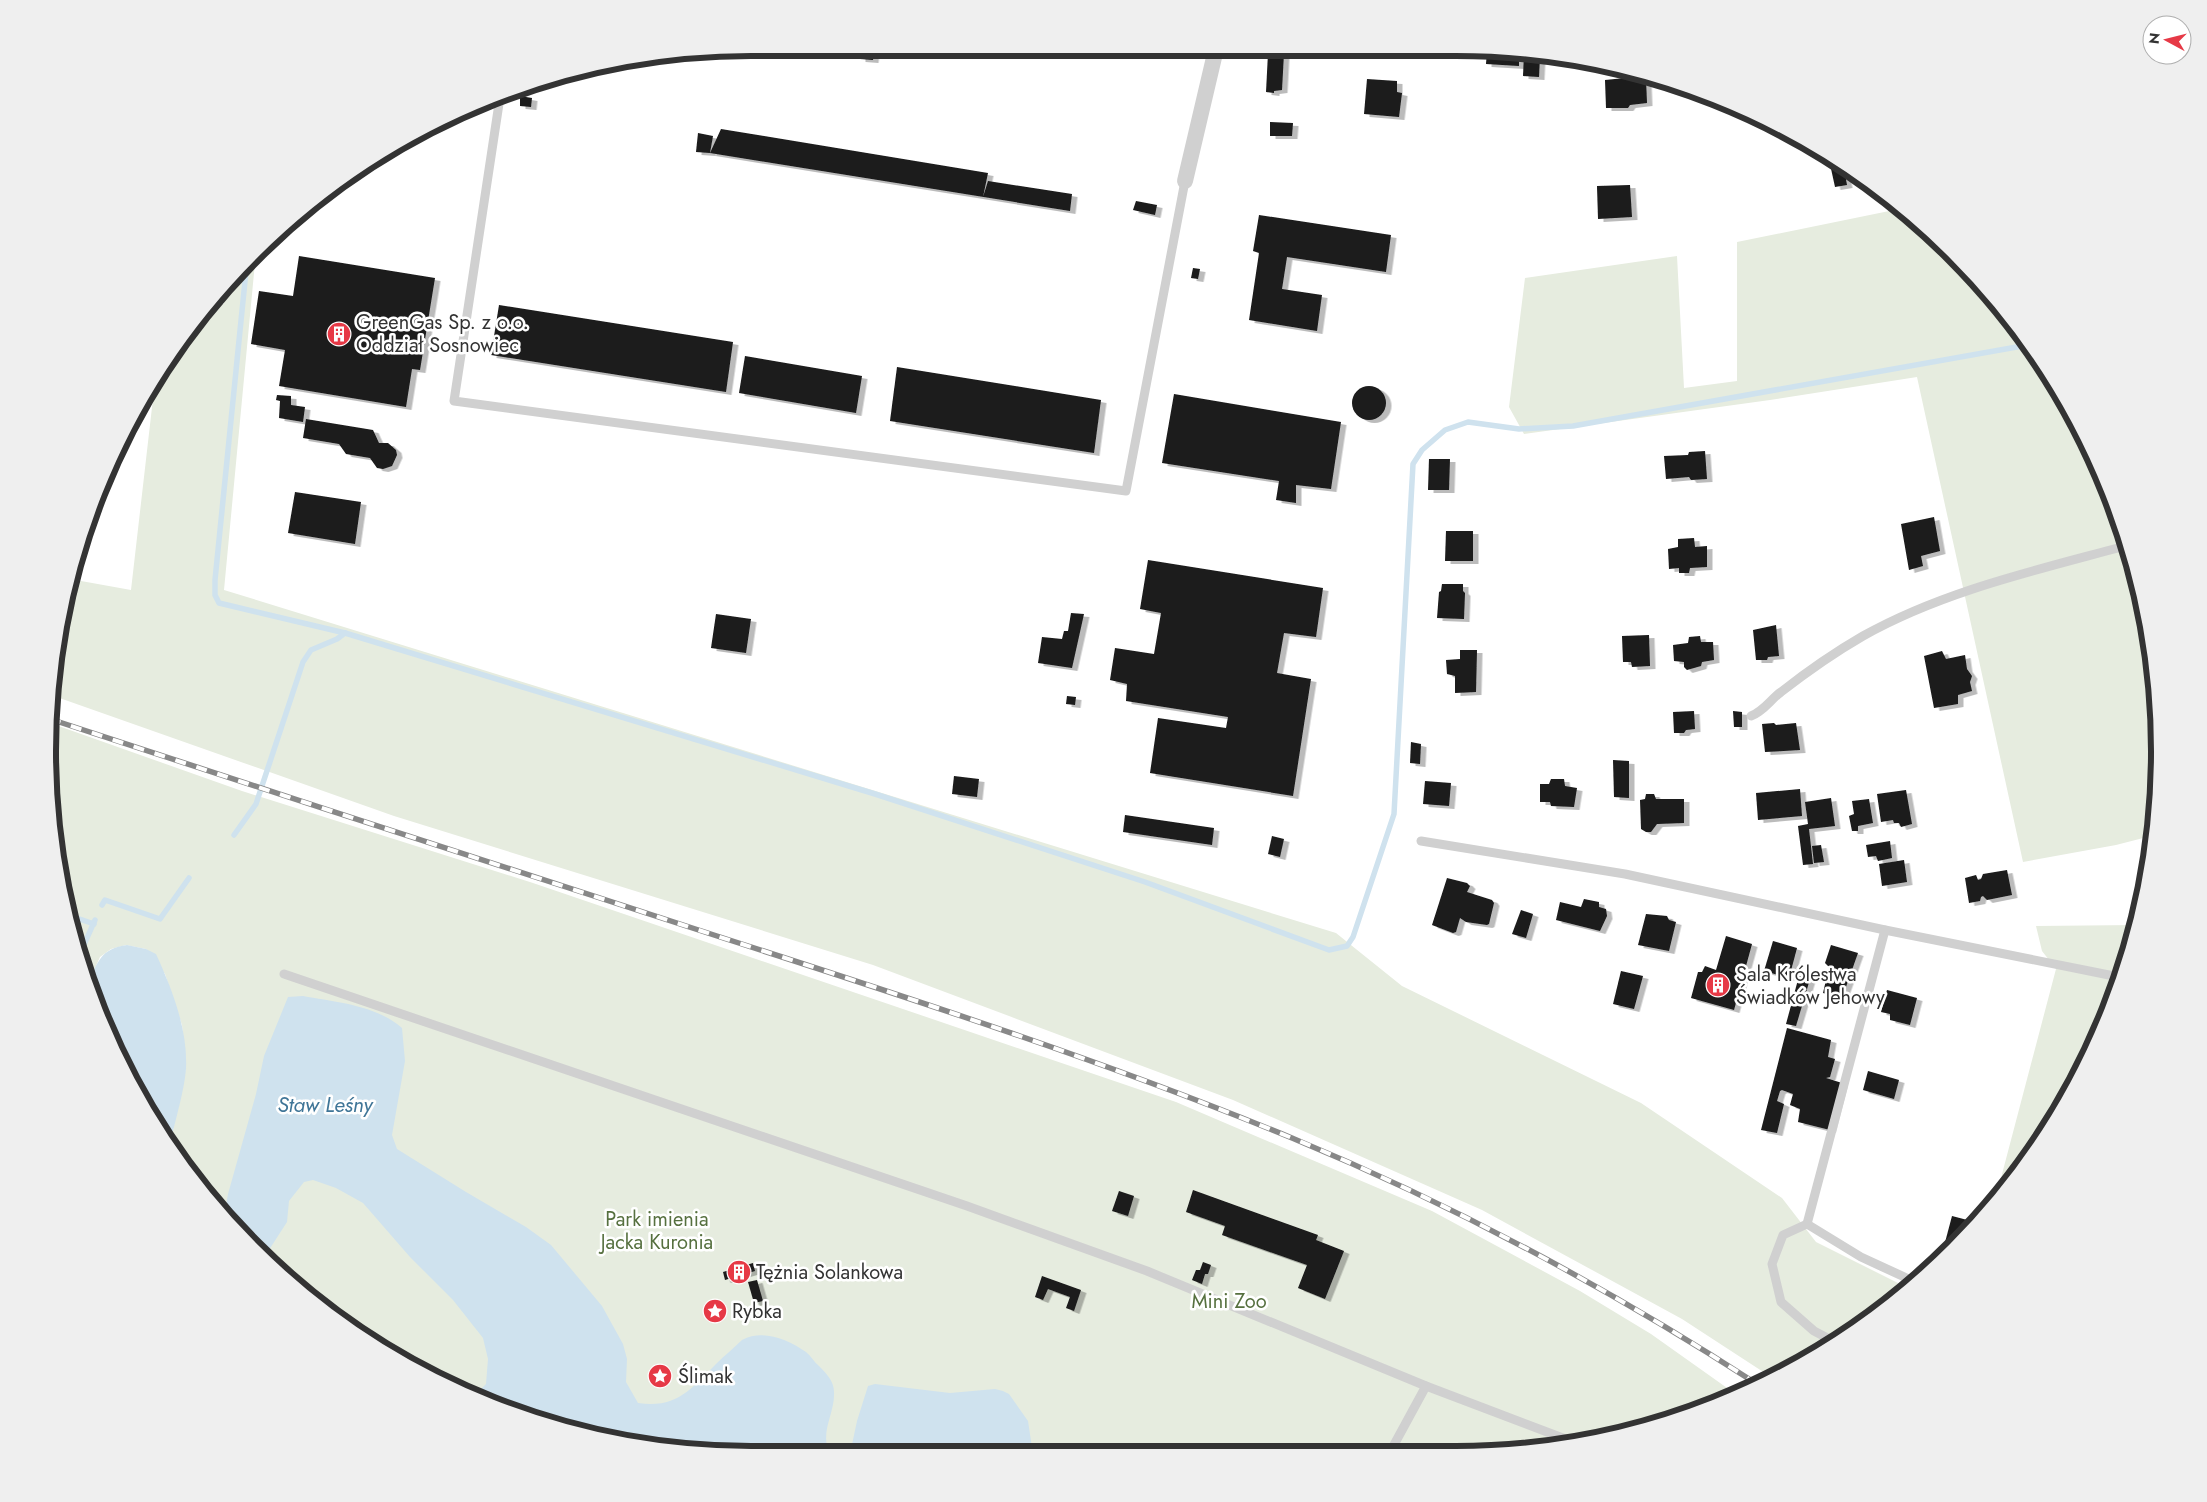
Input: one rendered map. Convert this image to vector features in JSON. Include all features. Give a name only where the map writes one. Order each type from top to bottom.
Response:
[{"type":"street","points":[[1185,182],[1214,56]]},
{"type":"lane","points":[[499,104],[454,401],[1126,491],[1185,182]]},
{"type":"lane","points":[[1751,716],[1758,713],[1780,692],[1863,637],[1907,615],[1992,582],[2120,548]]},
{"type":"lane","points":[[1421,841],[1625,874],[1885,930],[2114,975]]},
{"type":"lane","points":[[1807,1224],[1885,930]]},
{"type":"lane","points":[[284,974],[967,1206],[1147,1271],[1426,1386],[1561,1437]]},
{"type":"lane","points":[[1807,1224],[1861,1257],[1907,1278]]},
{"type":"lane","points":[[1807,1224],[1783,1235],[1772,1264],[1781,1302],[1814,1332],[1827,1338]]},
{"type":"lane","points":[[1393,1446],[1426,1386]]},
{"type":"green space","points":[[1892,210],[1947,260],[1978,293],[2034,365],[2058,404],[2098,485],[2127,571],[2145,660],[2149,706],[2151,751],[2145,837],[2116,845],[2023,862],[1917,377],[1770,400],[1524,434],[1509,407],[1525,278],[1677,256],[1684,388],[1737,381],[1737,242]]},
{"type":"green space","points":[[255,266],[224,590],[1336,933],[1402,986],[1641,1103],[1782,1198],[1816,1242],[1900,1284],[1842,1329],[1803,1353],[1765,1373],[1682,1319],[1482,1210],[1233,1100],[873,965],[394,816],[59,698],[62,660],[78,580],[131,590],[153,397],[173,365],[200,328],[220,303],[224,304],[224,299]]},
{"type":"green space","name":"Park imienia Jacka Kuronia","points":[[57,726],[242,791],[533,883],[1176,1102],[1432,1211],[1580,1291],[1651,1334],[1729,1390],[1679,1409],[1636,1422],[1592,1432],[1547,1440],[1456,1446],[751,1446],[660,1440],[571,1422],[485,1393],[404,1353],[365,1329],[328,1302],[260,1242],[200,1174],[172,1135],[186,1067],[182,1025],[165,974],[146,949],[126,945],[111,949],[100,957],[93,973],[80,931],[62,842],[56,751]]},
{"type":"green space","points":[[2128,925],[2114,974],[2098,1017],[2079,1058],[2058,1098],[2034,1137],[2000,1183],[2056,969],[2042,951],[2036,926]]},
{"type":"water","points":[[127,945],[146,949],[156,954],[178,1010],[182,1024],[186,1069],[182,1096],[172,1136],[149,1098],[128,1058],[109,1017],[93,973],[101,958],[111,949]]},
{"type":"water","name":"Staw Leśny","points":[[303,996],[368,1009],[392,1020],[402,1028],[405,1061],[392,1135],[397,1149],[526,1227],[551,1245],[602,1306],[623,1344],[627,1359],[626,1382],[638,1403],[652,1404],[673,1400],[683,1395],[742,1340],[758,1335],[775,1337],[791,1343],[806,1352],[831,1381],[834,1388],[834,1400],[827,1431],[827,1446],[751,1446],[660,1440],[571,1422],[528,1409],[480,1390],[486,1384],[488,1359],[483,1338],[453,1300],[410,1257],[363,1203],[336,1188],[313,1180],[304,1182],[289,1201],[287,1222],[269,1250],[226,1205],[256,1094],[264,1056],[288,997]]},
{"type":"water","points":[[875,1384],[950,1393],[995,1389],[1003,1391],[1009,1394],[1028,1421],[1032,1446],[852,1446],[868,1386]]},
{"type":"building","points":[[860,56],[874,56],[873,60],[860,59]]},
{"type":"building","points":[[1268,56],[1284,56],[1282,90],[1274,91],[1274,93],[1266,92]]},
{"type":"building","points":[[1487,57],[1519,60],[1519,66],[1486,64]]},
{"type":"building","points":[[1524,60],[1540,61],[1539,77],[1523,76]]},
{"type":"building","points":[[1625,78],[1646,83],[1647,103],[1630,105],[1628,108],[1606,108],[1605,80]]},
{"type":"building","points":[[1367,79],[1397,81],[1397,92],[1402,93],[1399,117],[1364,114]]},
{"type":"building","points":[[520,96],[532,98],[531,107],[520,106]]},
{"type":"building","points":[[1270,122],[1293,123],[1292,136],[1270,136]]},
{"type":"building","points":[[721,129],[988,173],[983,197],[710,153]]},
{"type":"building","points":[[698,133],[713,136],[710,153],[696,152]]},
{"type":"building","points":[[1830,166],[1845,175],[1847,185],[1835,187]]},
{"type":"building","points":[[988,181],[1072,194],[1070,211],[983,197]]},
{"type":"building","points":[[1630,185],[1632,217],[1598,219],[1597,186]]},
{"type":"building","points":[[1136,201],[1157,205],[1155,215],[1133,210]]},
{"type":"building","points":[[1259,215],[1391,235],[1386,272],[1287,257],[1282,289],[1322,295],[1317,331],[1249,320],[1259,253],[1253,251]]},
{"type":"building","name":"GreenGas Sp. z o.o. Oddział Sosnowiec","points":[[299,256],[435,278],[420,370],[412,369],[406,407],[279,386],[285,350],[251,344],[259,291],[293,296]]},
{"type":"building","points":[[1193,268],[1200,269],[1198,279],[1191,278]]},
{"type":"building","points":[[499,305],[733,342],[726,392],[491,355]]},
{"type":"building","points":[[745,356],[862,376],[856,413],[739,393]]},
{"type":"building","points":[[897,367],[1101,400],[1094,453],[890,421]]},
{"type":"building","points":[[1369,386],[1381,391],[1386,403],[1381,415],[1369,420],[1357,415],[1352,403],[1357,391]]},
{"type":"building","points":[[1174,394],[1341,422],[1331,489],[1296,485],[1296,503],[1276,500],[1279,481],[1162,463]]},
{"type":"building","points":[[277,395],[291,396],[291,405],[305,407],[303,422],[279,418],[280,401],[276,400]]},
{"type":"building","points":[[306,419],[373,430],[379,443],[388,443],[396,450],[397,455],[392,466],[383,469],[377,468],[370,458],[346,454],[339,444],[303,438]]},
{"type":"building","points":[[1705,451],[1707,479],[1691,480],[1689,477],[1666,479],[1664,456],[1688,455],[1689,452]]},
{"type":"building","points":[[1429,459],[1450,459],[1449,490],[1428,490]]},
{"type":"building","points":[[295,492],[361,502],[355,544],[288,533]]},
{"type":"building","points":[[1934,517],[1940,551],[1921,556],[1923,566],[1909,570],[1901,524]]},
{"type":"building","points":[[1446,531],[1473,531],[1473,561],[1445,561]]},
{"type":"building","points":[[1694,538],[1695,547],[1707,546],[1707,567],[1690,568],[1689,573],[1679,573],[1679,568],[1669,569],[1668,549],[1678,547],[1678,539]]},
{"type":"building","points":[[1148,560],[1323,588],[1316,637],[1284,633],[1277,673],[1311,679],[1293,796],[1150,773],[1158,718],[1226,728],[1228,717],[1126,701],[1127,684],[1110,680],[1115,648],[1154,654],[1161,613],[1140,609]]},
{"type":"building","points":[[1442,584],[1463,584],[1463,591],[1465,593],[1464,619],[1437,618],[1439,592],[1441,591]]},
{"type":"building","points":[[1071,613],[1084,614],[1072,668],[1038,663],[1042,637],[1062,639],[1064,631],[1068,631]]},
{"type":"building","points":[[716,614],[751,619],[746,653],[711,648]]},
{"type":"building","points":[[1776,625],[1779,656],[1768,657],[1767,660],[1756,660],[1753,630]]},
{"type":"building","points":[[1649,635],[1650,666],[1632,667],[1631,662],[1623,662],[1622,636]]},
{"type":"building","points":[[1700,636],[1701,642],[1713,642],[1714,660],[1702,662],[1701,666],[1687,670],[1684,667],[1684,662],[1674,661],[1673,645],[1688,643],[1689,637]]},
{"type":"building","points":[[1460,650],[1477,650],[1476,692],[1455,693],[1455,676],[1447,674],[1446,660],[1460,659]]},
{"type":"building","points":[[1942,651],[1946,659],[1965,655],[1967,669],[1972,676],[1970,682],[1972,691],[1958,695],[1958,704],[1934,708],[1924,656]]},
{"type":"building","points":[[1067,696],[1076,697],[1075,705],[1066,704]]},
{"type":"building","points":[[1694,711],[1695,729],[1686,730],[1684,733],[1674,733],[1673,712]]},
{"type":"building","points":[[1733,711],[1742,712],[1742,727],[1734,727]]},
{"type":"building","points":[[1774,723],[1776,725],[1796,723],[1800,750],[1765,752],[1762,724]]},
{"type":"building","points":[[1411,742],[1421,744],[1420,764],[1410,763]]},
{"type":"building","points":[[1613,760],[1629,761],[1629,798],[1614,797]]},
{"type":"building","points":[[954,776],[979,779],[977,797],[952,794]]},
{"type":"building","points":[[1551,779],[1564,779],[1565,786],[1577,788],[1574,807],[1551,806],[1550,802],[1540,802],[1540,784],[1549,784]]},
{"type":"building","points":[[1425,781],[1451,783],[1449,806],[1423,804]]},
{"type":"building","points":[[1800,789],[1802,816],[1758,820],[1756,793]]},
{"type":"building","points":[[1906,790],[1912,824],[1901,827],[1899,823],[1894,823],[1893,820],[1881,822],[1877,794]]},
{"type":"building","points":[[1646,794],[1654,794],[1656,799],[1684,799],[1684,823],[1657,824],[1651,832],[1641,829],[1640,800],[1645,799]]},
{"type":"building","points":[[1831,798],[1835,826],[1809,829],[1813,864],[1803,865],[1798,826],[1808,824],[1805,802]]},
{"type":"building","points":[[1869,799],[1873,823],[1858,826],[1858,831],[1852,831],[1849,816],[1854,814],[1852,801]]},
{"type":"building","points":[[1125,815],[1214,828],[1212,845],[1123,832]]},
{"type":"building","points":[[1272,836],[1284,839],[1280,857],[1268,854]]},
{"type":"building","points":[[1890,841],[1892,858],[1878,861],[1876,856],[1868,857],[1866,845]]},
{"type":"building","points":[[1821,845],[1824,862],[1814,863],[1812,846]]},
{"type":"building","points":[[1904,860],[1907,882],[1882,886],[1879,864]]},
{"type":"building","points":[[2007,870],[2012,895],[1987,900],[1983,896],[1980,901],[1969,903],[1965,878],[1976,875],[1978,880],[1981,879],[1983,874]]},
{"type":"building","points":[[1447,878],[1467,883],[1470,886],[1467,892],[1492,900],[1494,903],[1489,924],[1466,922],[1460,918],[1456,932],[1453,933],[1432,925]]},
{"type":"building","points":[[1584,899],[1599,902],[1599,907],[1606,909],[1607,916],[1600,931],[1556,920],[1560,902],[1581,907]]},
{"type":"building","points":[[1521,910],[1533,914],[1526,938],[1512,934]]},
{"type":"building","points":[[1646,914],[1667,916],[1669,920],[1676,922],[1669,951],[1638,945]]},
{"type":"building","name":"Sala Królestwa Świadków Jehowy","points":[[1726,936],[1752,944],[1734,1010],[1691,998],[1698,972],[1702,972],[1705,966],[1716,970]]},
{"type":"building","points":[[1773,941],[1797,948],[1789,978],[1764,971]]},
{"type":"building","points":[[1831,945],[1858,953],[1842,998],[1823,993],[1829,967],[1825,963]]},
{"type":"building","points":[[1621,971],[1643,976],[1634,1009],[1613,1004]]},
{"type":"building","points":[[1799,976],[1810,979],[1796,1026],[1786,1024]]},
{"type":"building","points":[[1887,990],[1917,998],[1910,1025],[1890,1020],[1890,1014],[1881,1012]]},
{"type":"building","points":[[1787,1028],[1831,1040],[1828,1057],[1835,1059],[1830,1077],[1826,1078],[1842,1083],[1830,1130],[1798,1122],[1800,1109],[1790,1105],[1793,1094],[1782,1090],[1777,1101],[1784,1104],[1777,1133],[1761,1130]]},
{"type":"building","points":[[1868,1071],[1899,1080],[1894,1099],[1863,1090]]},
{"type":"building","points":[[1193,1190],[1318,1235],[1316,1240],[1344,1251],[1325,1299],[1298,1288],[1307,1265],[1222,1235],[1225,1226],[1186,1212]]},
{"type":"building","points":[[1119,1191],[1134,1196],[1128,1216],[1112,1211]]},
{"type":"building","points":[[1952,1216],[1968,1220],[1947,1242],[1944,1244]]},
{"type":"building","points":[[1203,1262],[1211,1265],[1208,1274],[1205,1274],[1202,1284],[1192,1280],[1196,1270],[1200,1270]]},
{"type":"building","name":"Tężnia Solankowa","points":[[753,1263],[755,1271],[725,1280],[723,1272]]},
{"type":"building","points":[[1042,1276],[1081,1290],[1074,1311],[1066,1308],[1070,1297],[1048,1289],[1043,1300],[1035,1297]]},
{"type":"building","name":"Tężnia Solankowa","points":[[757,1280],[763,1301],[754,1303],[748,1282]]},
{"type":"waterway","points":[[246,275],[215,580],[215,595],[219,603],[345,633],[875,794],[1145,882],[1329,950],[1347,946],[1353,937],[1394,814],[1413,464],[1422,450],[1445,430],[1468,422],[1519,429],[1573,426],[2020,346]]},
{"type":"waterway","points":[[234,835],[256,804],[303,662],[311,650],[337,639],[345,633]]},
{"type":"waterway","points":[[102,905],[105,900],[160,919],[189,878]]},
{"type":"waterway","points":[[77,918],[94,924]]},
{"type":"waterway","points":[[84,945],[95,920]]},
{"type":"railway","points":[[57,721],[934,1007],[1078,1057],[1221,1110],[1352,1164],[1472,1220],[1588,1282],[1750,1380]]},
{"type":"place","name":"GreenGas Sp. z o.o. Oddział Sosnowiec","points":[[339,334]]},
{"type":"place","name":"Sala Królestwa Świadków Jehowy","points":[[1718,985]]},
{"type":"place","name":"Tężnia Solankowa","points":[[739,1272]]},
{"type":"place","name":"Rybka","points":[[715,1311]]},
{"type":"place","name":"Ślimak","points":[[660,1376]]},
{"type":"park label","name":"Mini Zoo","points":[[1229,1301]]}]
